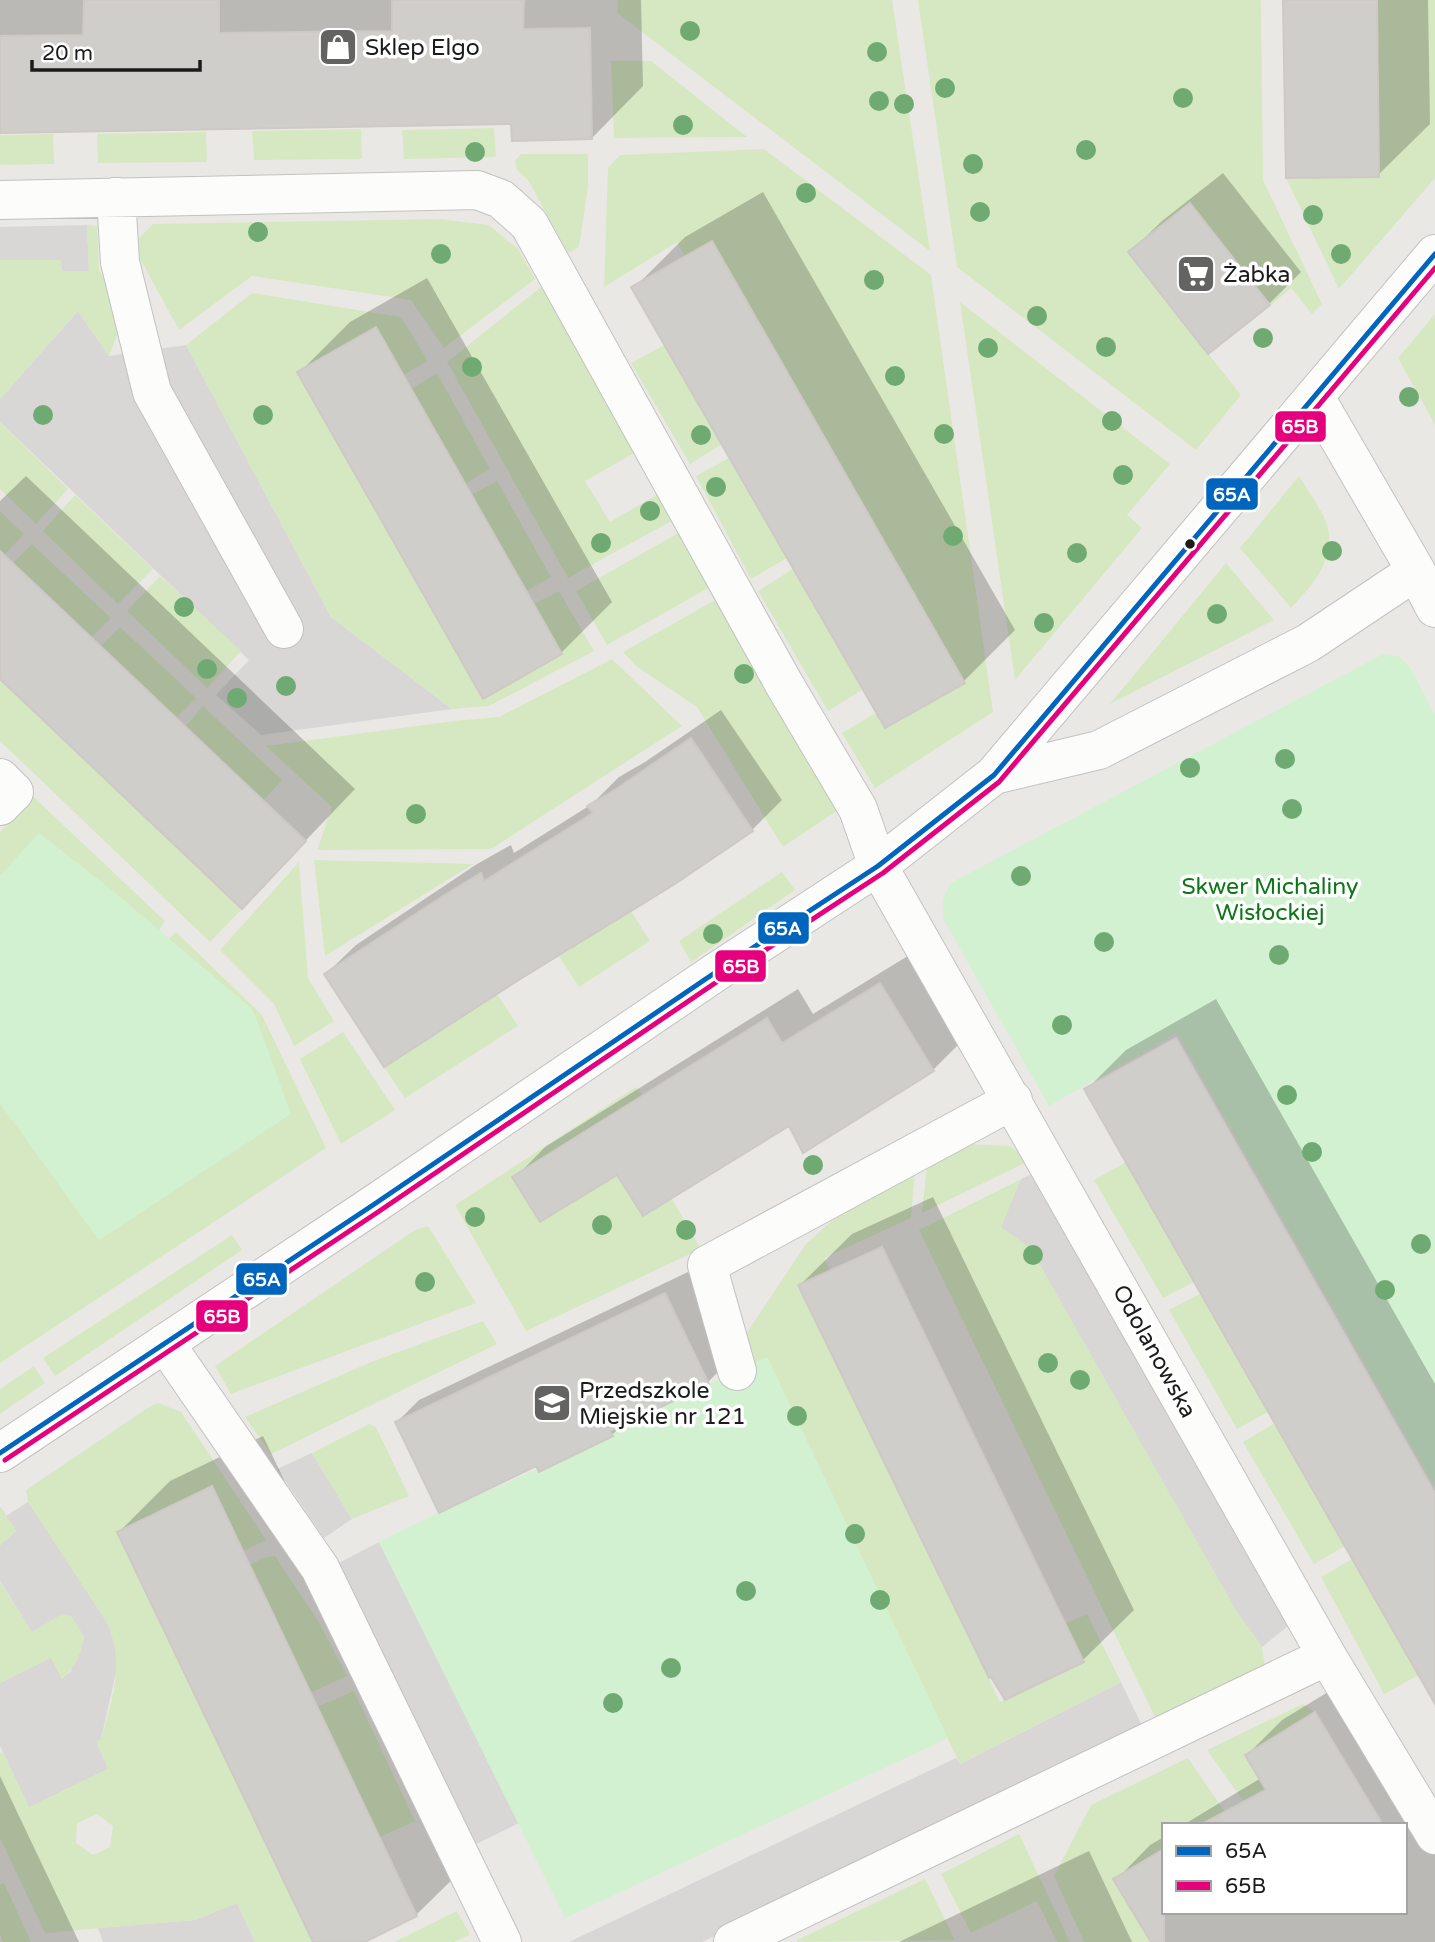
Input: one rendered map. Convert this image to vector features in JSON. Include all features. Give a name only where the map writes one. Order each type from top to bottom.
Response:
[{"type":"street","name":"Odolanowska","points":[[0,200],[477,190],[501,199],[529,224],[784,684],[858,809],[878,866],[1327,1656],[1435,1835]]},
{"type":"street","points":[[116,197],[120,262],[152,392],[284,629]]},
{"type":"street","points":[[0,1453],[705,979],[878,866],[993,775],[1435,254]]},
{"type":"street","points":[[1315,397],[1435,608]]},
{"type":"street","points":[[993,775],[1098,750],[1308,643],[1416,571]]},
{"type":"street","points":[[0,778],[14,792],[0,806]]},
{"type":"street","points":[[737,1371],[707,1265],[1013,1100]]},
{"type":"street","points":[[165,1343],[320,1568],[502,1942]]},
{"type":"street","points":[[733,1942],[1327,1656]]},
{"type":"shaded area","points":[[87,225],[89,271],[62,271],[60,260],[0,260],[0,227]]},
{"type":"shaded area","points":[[78,311],[109,356],[186,345],[331,617],[452,709],[261,735],[216,695],[249,660],[0,422],[0,399]]},
{"type":"shaded area","points":[[1038,1171],[1286,1607],[1287,1627],[1262,1647],[1237,1612],[1001,1226],[1021,1179]]},
{"type":"shaded area","points":[[312,1453],[352,1519],[324,1538],[277,1469]]},
{"type":"shaded area","points":[[28,1502],[107,1622],[114,1640],[118,1664],[101,1739],[108,1769],[29,1808],[0,1746],[0,1683],[52,1657],[62,1679],[72,1670],[32,1632],[0,1581],[0,1545],[16,1531],[6,1516]]},
{"type":"shaded area","points":[[379,1542],[519,1823],[474,1845],[335,1565]]},
{"type":"shaded area","points":[[1121,1682],[1145,1732],[702,1942],[569,1942],[956,1758],[960,1764]]},
{"type":"shaded area","points":[[237,1903],[255,1942],[103,1942],[98,1928],[195,1920]]},
{"type":"green space","points":[[618,0],[892,0],[930,251],[617,13]]},
{"type":"green space","points":[[918,0],[1261,0],[1263,180],[1322,304],[1312,314],[1291,288],[1271,305],[1190,203],[1128,252],[1241,395],[1196,450],[957,267]]},
{"type":"green space","points":[[1377,0],[1435,0],[1435,178],[1339,289],[1286,178],[1379,176]]},
{"type":"green space","points":[[611,61],[651,61],[747,137],[614,138]]},
{"type":"green space","points":[[494,128],[496,157],[404,159],[402,130]]},
{"type":"green space","points":[[361,129],[362,159],[254,160],[252,131]]},
{"type":"green space","points":[[206,132],[207,162],[98,163],[97,134]]},
{"type":"green space","points":[[53,134],[54,164],[0,165],[0,135]]},
{"type":"green space","points":[[764,149],[931,275],[993,712],[875,788],[842,733],[876,713],[885,728],[965,682],[712,242],[685,257],[677,242],[604,287],[608,168],[620,155]]},
{"type":"green space","points":[[521,154],[588,154],[588,187],[579,247],[568,253],[528,180],[517,170],[515,161]]},
{"type":"green space","points":[[439,219],[489,225],[518,249],[535,279],[444,348],[411,300],[252,276],[179,330],[138,255],[139,238],[153,224]]},
{"type":"green space","points":[[87,225],[97,226],[99,269],[122,322],[109,356],[78,311],[0,399],[0,260],[61,260],[62,271],[89,271]]},
{"type":"green space","points":[[541,287],[636,452],[585,481],[610,522],[660,493],[675,519],[568,578],[447,362]]},
{"type":"green space","points":[[252,293],[401,317],[428,361],[403,375],[297,373],[483,699],[562,654],[534,604],[559,591],[594,651],[489,706],[452,709],[331,617],[186,345]]},
{"type":"green space","points":[[960,302],[1170,464],[1127,515],[1142,528],[1015,680]]},
{"type":"green space","points":[[1435,314],[1435,425],[1398,358]]},
{"type":"green space","points":[[664,345],[721,445],[690,464],[631,363]]},
{"type":"green space","points":[[437,373],[490,469],[465,484],[411,389]]},
{"type":"green space","points":[[0,422],[68,489],[36,524],[0,489]]},
{"type":"green space","points":[[729,458],[787,558],[751,579],[696,476]]},
{"type":"green space","points":[[1299,476],[1324,516],[1329,540],[1328,552],[1320,572],[1291,608],[1240,548]]},
{"type":"green space","points":[[497,481],[551,577],[526,591],[471,495]]},
{"type":"green space","points":[[75,495],[153,569],[118,604],[43,531]]},
{"type":"green space","points":[[0,511],[24,534],[4,555],[0,551]]},
{"type":"green space","points":[[680,532],[712,586],[607,645],[576,591]]},
{"type":"green space","points":[[32,544],[111,618],[91,638],[13,563]]},
{"type":"green space","points":[[1226,563],[1274,620],[1110,704]]},
{"type":"green space","points":[[793,569],[862,690],[828,711],[758,591]]},
{"type":"green space","points":[[160,576],[241,651],[207,688],[127,611]]},
{"type":"green space","points":[[717,599],[838,810],[783,847],[697,707],[636,666],[623,652]]},
{"type":"green space","points":[[120,627],[196,698],[176,718],[101,646]]},
{"type":"green space","name":"Skwer Michaliny Wisłockiej","points":[[1383,654],[1398,656],[1410,667],[1435,715],[1435,1487],[1177,1033],[1049,1106],[944,920],[943,910],[944,896],[951,883]]},
{"type":"green space","points":[[612,659],[682,726],[491,849],[317,850],[332,807],[266,746],[499,717]]},
{"type":"green space","points":[[0,679],[242,909],[210,942],[0,741]]},
{"type":"green space","points":[[203,706],[282,780],[263,801],[185,727]]},
{"type":"green space","points":[[24,788],[165,921],[159,930],[39,834],[0,876],[0,832],[15,816]]},
{"type":"green space","points":[[39,833],[113,891],[253,1010],[291,1114],[99,1240],[0,1103],[0,876]]},
{"type":"green space","points":[[314,860],[473,864],[325,956]]},
{"type":"green space","points":[[299,862],[308,978],[334,1021],[294,1046],[274,1004],[220,950]]},
{"type":"green space","points":[[782,872],[795,890],[691,962],[679,941]]},
{"type":"green space","points":[[631,911],[650,941],[579,987],[559,956]]},
{"type":"green space","points":[[176,932],[262,1015],[326,1148],[0,1363],[0,1103],[99,1240],[253,1010],[169,939]]},
{"type":"green space","points":[[497,994],[518,1026],[405,1098],[384,1067]]},
{"type":"green space","points":[[343,1032],[395,1110],[341,1144],[300,1059]]},
{"type":"green space","points":[[636,1087],[643,1096],[513,1178],[541,1222],[617,1175],[643,1216],[672,1199],[701,1249],[526,1331],[455,1205]]},
{"type":"green space","points":[[967,1144],[1009,1146],[1031,1160],[922,1213],[927,1165]]},
{"type":"green space","points":[[1126,1162],[1194,1282],[1163,1298],[1094,1180]]},
{"type":"green space","points":[[915,1171],[911,1218],[824,1258],[831,1271],[799,1285],[1000,1702],[1083,1662],[1064,1624],[1087,1614],[1121,1682],[960,1764],[767,1357],[749,1366],[746,1334],[806,1244],[835,1218]]},
{"type":"green space","points":[[1021,1179],[1001,1227],[1031,1249],[1237,1612],[1262,1647],[1265,1667],[1157,1721],[919,1230]]},
{"type":"green space","points":[[428,1226],[476,1303],[231,1394],[215,1366],[415,1230]]},
{"type":"green space","points":[[232,1235],[242,1250],[55,1376],[43,1358]]},
{"type":"green space","points":[[1201,1293],[1268,1412],[1237,1429],[1169,1310]]},
{"type":"green space","points":[[483,1321],[497,1344],[271,1454],[245,1417],[371,1362]]},
{"type":"green space","points":[[767,1357],[948,1738],[565,1918],[379,1542],[612,1436],[610,1431]]},
{"type":"green space","points":[[34,1366],[45,1383],[0,1414],[0,1389]]},
{"type":"green space","points":[[158,1403],[181,1412],[266,1540],[243,1551],[211,1486],[117,1532],[313,1942],[255,1942],[237,1903],[195,1920],[45,1933],[0,1838],[0,1753],[3,1752],[29,1807],[108,1769],[96,1742],[101,1739],[110,1708],[116,1667],[107,1622],[28,1502],[26,1490]],"holes":[[[97,1814],[113,1826],[110,1847],[93,1855],[76,1843],[77,1823]]]},
{"type":"green space","points":[[1275,1423],[1345,1546],[1314,1564],[1243,1442]]},
{"type":"green space","points":[[369,1424],[376,1427],[409,1496],[352,1519],[312,1453]]},
{"type":"green space","points":[[0,1508],[16,1531],[0,1545]]},
{"type":"green space","points":[[275,1556],[319,1622],[347,1676],[310,1693],[250,1565],[262,1558]]},
{"type":"green space","points":[[1352,1559],[1419,1675],[1384,1694],[1321,1577]]},
{"type":"green space","points":[[0,1581],[32,1632],[62,1614],[71,1616],[84,1636],[77,1659],[62,1679],[51,1658],[0,1683]]},
{"type":"green space","points":[[354,1691],[415,1821],[380,1837],[317,1707]]},
{"type":"green space","points":[[1303,1704],[1315,1712],[1245,1754],[1265,1788],[1243,1801],[1207,1750]]},
{"type":"green space","points":[[1188,1758],[1225,1812],[1206,1823],[1162,1823],[1162,1850],[1114,1879],[1151,1942],[1084,1942],[1054,1876],[1091,1805]]},
{"type":"green space","points":[[1019,1834],[1070,1942],[1057,1942],[1037,1901],[971,1933],[941,1874]]},
{"type":"green space","points":[[925,1879],[955,1940],[797,1942],[797,1940]]},
{"type":"green space","points":[[4,1883],[31,1942],[3,1942],[0,1935],[0,1885]]},
{"type":"green space","points":[[457,1911],[470,1935],[454,1942],[394,1942]]},
{"type":"building","points":[[84,0],[219,0],[219,33],[392,31],[392,0],[524,0],[523,29],[590,28],[592,139],[512,141],[511,124],[0,133],[0,36],[83,35]]},
{"type":"building","points":[[1283,0],[1377,0],[1379,177],[1286,178]]},
{"type":"building","name":"Żabka","points":[[1190,203],[1270,305],[1208,354],[1128,252]]},
{"type":"building","points":[[712,241],[965,683],[885,728],[631,287]]},
{"type":"building","points":[[376,327],[562,654],[483,699],[297,372]]},
{"type":"building","points":[[0,551],[306,841],[242,909],[0,679]]},
{"type":"building","points":[[691,738],[753,831],[675,884],[384,1067],[324,974],[481,873],[484,881],[593,813],[587,806]]},
{"type":"building","points":[[880,983],[934,1071],[803,1153],[789,1126],[643,1216],[617,1175],[540,1222],[512,1177],[767,1018],[782,1043]]},
{"type":"building","points":[[1176,1038],[1435,1493],[1435,1704],[1084,1089]]},
{"type":"building","points":[[882,1247],[1084,1662],[1005,1700],[991,1677],[989,1678],[798,1285]]},
{"type":"building","name":"Przedszkole Miejskie nr 121","points":[[665,1293],[709,1384],[610,1431],[613,1436],[539,1472],[536,1466],[439,1513],[395,1422]]},
{"type":"building","points":[[212,1486],[417,1916],[365,1942],[313,1942],[117,1532]]},
{"type":"building","points":[[1315,1712],[1382,1823],[1204,1823],[1266,1790],[1245,1755]]},
{"type":"building","points":[[1162,1850],[1164,1942],[1151,1942],[1113,1879]]},
{"type":"transit line","name":"65A","points":[[0,1453],[878,866],[994,775],[1435,254]]},
{"type":"transit line","name":"65B","points":[[5,1460],[883,873],[999,782],[1435,268]]},
{"type":"place","name":"Sklep Elgo","points":[[338,47]]},
{"type":"place","name":"Żabka","points":[[1196,274]]},
{"type":"place","name":"Przedszkole Miejskie nr 121","points":[[552,1403]]}]
